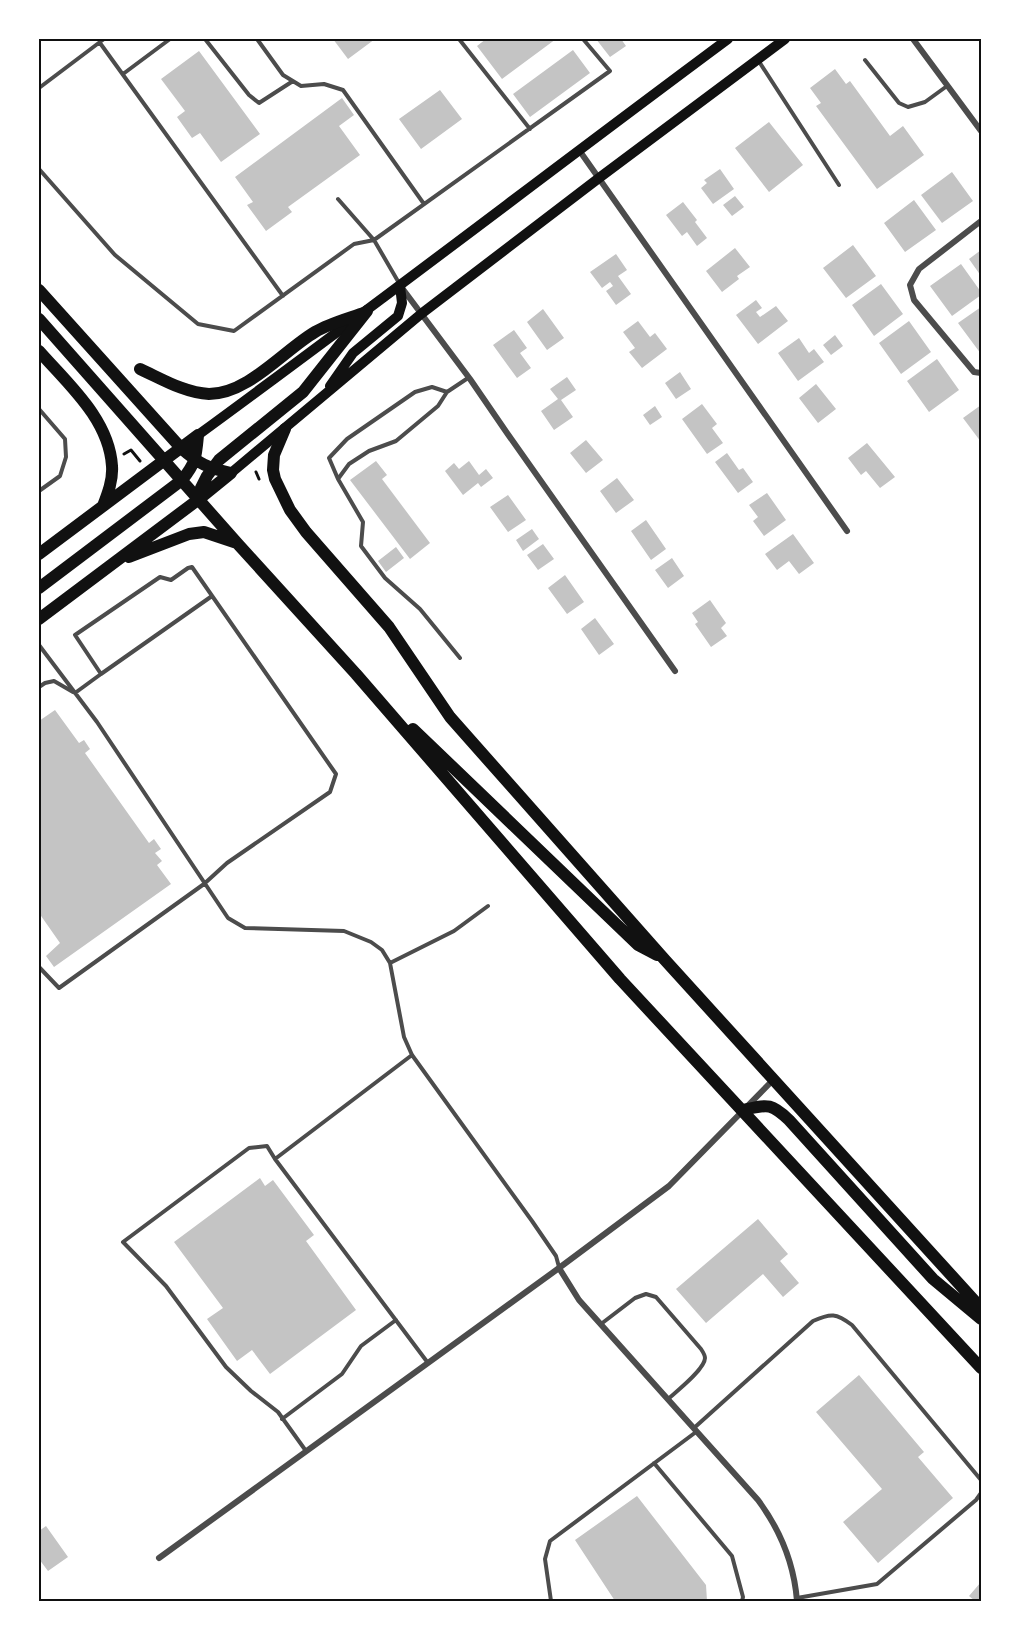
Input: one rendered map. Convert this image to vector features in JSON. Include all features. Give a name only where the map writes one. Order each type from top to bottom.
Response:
[{"type":"main road","points":[[39,554],[728,39]]},
{"type":"main road","points":[[39,290],[193,464],[211,477],[231,473],[421,314],[784,39]]},
{"type":"main road","points":[[320,399],[353,353],[398,316],[402,303],[400,286]]},
{"type":"main road","points":[[140,369],[188,391],[207,394],[226,392],[241,386],[316,332],[367,311]]},
{"type":"main road","points":[[39,619],[199,499],[219,460],[303,392],[367,311]]},
{"type":"main road","points":[[39,319],[356,674],[620,979],[981,1368]]},
{"type":"main road","points":[[39,351],[86,404],[105,436],[112,465],[111,483],[103,506]]},
{"type":"main road","points":[[285,429],[274,455],[273,470],[290,510],[306,532],[389,627],[450,717],[665,960],[981,1308]]},
{"type":"main road","points":[[39,588],[182,480],[193,464],[198,435]]},
{"type":"main road","points":[[165,461],[193,464]]},
{"type":"main road","points":[[114,563],[189,534],[204,532],[237,543]]},
{"type":"main road","points":[[356,674],[638,945],[665,960]]},
{"type":"main road","points":[[743,1110],[764,1106],[776,1107],[933,1279],[981,1319]]},
{"type":"street","points":[[913,39],[981,132]]},
{"type":"street","points":[[579,150],[847,531]]},
{"type":"street","points":[[981,221],[919,269],[910,285],[914,300],[974,372],[981,374]]},
{"type":"street","points":[[400,286],[469,377],[675,671]]},
{"type":"street","points":[[159,1558],[669,1186],[773,1080]]},
{"type":"street","points":[[559,1268],[579,1299],[770,1515],[790,1557],[797,1599]]},
{"type":"lane","points":[[123,74],[170,39]]},
{"type":"lane","points":[[205,39],[249,95],[259,104],[293,81]]},
{"type":"lane","points":[[257,39],[283,75],[301,86],[324,84],[343,90],[424,204]]},
{"type":"lane","points":[[459,39],[530,129]]},
{"type":"lane","points":[[39,169],[115,255],[198,324],[234,331],[354,244],[374,240],[610,71],[583,39]]},
{"type":"lane","points":[[39,88],[102,41],[123,74],[283,296]]},
{"type":"lane","points":[[758,59],[839,185]]},
{"type":"lane","points":[[865,60],[899,103],[908,107],[925,102],[947,85]]},
{"type":"lane","points":[[338,199],[374,240],[400,286]]},
{"type":"lane","points":[[339,479],[349,464],[369,451],[396,441],[438,406],[447,392],[469,377]]},
{"type":"lane","points":[[447,392],[432,387],[415,392],[347,439],[329,459],[363,522],[361,546],[384,578],[420,609],[460,657]]},
{"type":"lane","points":[[39,409],[65,439],[66,457],[60,476],[39,491]]},
{"type":"lane","points":[[39,967],[59,988],[204,884],[227,863],[330,792],[336,774],[192,567],[171,580],[159,577],[75,635],[101,674]]},
{"type":"lane","points":[[75,693],[212,596]]},
{"type":"lane","points":[[39,645],[97,722],[228,918],[245,928],[344,931],[371,942],[382,950],[390,963],[405,1037],[412,1055],[556,1256],[559,1268]]},
{"type":"lane","points":[[39,687],[54,681],[75,693]]},
{"type":"lane","points":[[390,963],[454,931],[488,906]]},
{"type":"lane","points":[[276,1159],[412,1055]]},
{"type":"lane","points":[[306,1452],[278,1412],[251,1391],[226,1366],[166,1286],[123,1242],[249,1148],[267,1146],[428,1363]]},
{"type":"lane","points":[[601,1324],[635,1298],[646,1294],[656,1297],[705,1356],[704,1364],[668,1399]]},
{"type":"lane","points":[[551,1601],[545,1559],[550,1541],[695,1430],[813,1321],[825,1316],[842,1317],[852,1325],[981,1480]]},
{"type":"lane","points":[[282,1419],[342,1374],[361,1346],[396,1320]]},
{"type":"lane","points":[[654,1463],[732,1556],[743,1597],[742,1601]]},
{"type":"lane","points":[[797,1599],[877,1584],[976,1500],[981,1493]]},
{"type":"path","points":[[124,454],[131,450],[140,461]]},
{"type":"path","points":[[256,472],[259,479],[257,481]]},
{"type":"building","points":[[333,39],[375,39],[348,59]]},
{"type":"building","points":[[486,39],[556,39],[502,79],[477,46]]},
{"type":"building","points":[[596,39],[621,39],[626,46],[610,57]]},
{"type":"building","points":[[573,50],[590,73],[530,117],[513,94]]},
{"type":"building","points":[[199,51],[260,134],[221,162],[200,133],[192,138],[177,117],[185,111],[161,79]]},
{"type":"building","points":[[835,69],[846,84],[850,81],[890,136],[903,126],[924,155],[877,189],[816,106],[821,103],[810,88]]},
{"type":"building","points":[[440,90],[462,119],[421,149],[399,119]]},
{"type":"building","points":[[342,98],[354,115],[339,126],[360,155],[288,207],[292,212],[266,231],[247,205],[253,202],[235,177]]},
{"type":"building","points":[[769,122],[803,165],[769,192],[735,148]]},
{"type":"building","points":[[720,169],[734,189],[713,204],[701,188],[707,183],[704,180]]},
{"type":"building","points":[[952,172],[973,201],[942,223],[921,195]]},
{"type":"building","points":[[735,196],[744,207],[732,216],[723,205]]},
{"type":"building","points":[[914,200],[936,230],[905,252],[884,223]]},
{"type":"building","points":[[683,202],[707,238],[697,246],[687,232],[682,236],[666,215]]},
{"type":"building","points":[[853,245],[876,276],[846,298],[823,268]]},
{"type":"building","points":[[735,248],[750,267],[737,276],[739,279],[722,292],[706,271]]},
{"type":"building","points":[[981,250],[981,276],[969,259]]},
{"type":"building","points":[[616,254],[627,270],[618,276],[631,294],[616,305],[606,291],[613,286],[610,282],[602,288],[590,272]]},
{"type":"building","points":[[961,264],[981,295],[952,316],[930,286]]},
{"type":"building","points":[[881,284],[903,314],[874,336],[852,305]]},
{"type":"building","points":[[756,300],[762,308],[756,312],[760,317],[776,306],[788,321],[758,344],[736,315]]},
{"type":"building","points":[[981,307],[981,354],[958,323]]},
{"type":"building","points":[[543,309],[564,338],[547,350],[527,322]]},
{"type":"building","points":[[638,321],[650,337],[655,333],[667,349],[642,368],[629,352],[635,348],[623,332]]},
{"type":"building","points":[[909,321],[931,352],[901,374],[879,343]]},
{"type":"building","points":[[514,330],[527,348],[520,353],[531,368],[517,378],[493,345]]},
{"type":"building","points":[[835,335],[843,346],[831,355],[823,345]]},
{"type":"building","points":[[799,338],[809,353],[814,349],[824,362],[798,381],[778,353]]},
{"type":"building","points":[[937,359],[959,390],[929,412],[907,381]]},
{"type":"building","points":[[680,372],[691,389],[676,399],[665,383]]},
{"type":"building","points":[[567,377],[576,390],[561,400],[573,417],[554,430],[541,411],[558,399],[550,389]]},
{"type":"building","points":[[816,384],[836,409],[818,423],[799,398]]},
{"type":"building","points":[[702,404],[717,424],[712,428],[723,443],[707,454],[682,419]]},
{"type":"building","points":[[981,405],[981,442],[963,418]]},
{"type":"building","points":[[655,406],[662,417],[650,425],[643,415]]},
{"type":"building","points":[[586,440],[603,460],[586,473],[570,453]]},
{"type":"building","points":[[867,443],[895,477],[880,488],[866,471],[861,475],[848,458]]},
{"type":"building","points":[[727,453],[739,470],[743,468],[753,482],[738,493],[715,462]]},
{"type":"building","points":[[376,461],[387,475],[382,479],[430,543],[410,559],[350,480]]},
{"type":"building","points":[[469,461],[479,475],[486,469],[493,478],[481,487],[478,483],[463,495],[445,471],[454,463],[459,469]]},
{"type":"building","points":[[617,478],[634,500],[616,513],[600,491]]},
{"type":"building","points":[[767,493],[786,520],[764,536],[753,521],[758,517],[749,505]]},
{"type":"building","points":[[508,495],[526,520],[508,532],[490,507]]},
{"type":"building","points":[[646,520],[666,549],[651,560],[631,531]]},
{"type":"building","points":[[532,529],[539,539],[523,551],[516,540]]},
{"type":"building","points":[[793,534],[814,563],[799,574],[789,561],[777,570],[765,554]]},
{"type":"building","points":[[543,544],[554,559],[538,570],[527,555]]},
{"type":"building","points":[[396,547],[404,558],[386,572],[378,561]]},
{"type":"building","points":[[672,558],[684,576],[668,588],[655,570]]},
{"type":"building","points":[[565,575],[584,602],[567,614],[548,588]]},
{"type":"building","points":[[710,600],[726,623],[721,628],[727,636],[711,647],[695,624],[698,622],[692,613]]},
{"type":"building","points":[[595,618],[614,644],[599,655],[581,629]]},
{"type":"building","points":[[55,710],[79,743],[84,740],[90,749],[85,753],[149,843],[154,839],[161,849],[155,853],[162,861],[157,865],[171,884],[54,967],[46,956],[60,943],[39,913],[39,721]]},
{"type":"building","points":[[260,1178],[265,1186],[273,1180],[314,1235],[306,1241],[356,1310],[270,1374],[252,1350],[237,1361],[207,1319],[223,1308],[174,1242]]},
{"type":"building","points":[[758,1219],[788,1254],[780,1261],[799,1283],[783,1297],[763,1274],[706,1323],[676,1289]]},
{"type":"building","points":[[859,1375],[924,1452],[918,1457],[953,1498],[878,1563],[843,1522],[882,1489],[816,1412]]},
{"type":"building","points":[[637,1496],[706,1585],[707,1601],[615,1601],[575,1540]]},
{"type":"building","points":[[46,1526],[68,1557],[48,1571],[39,1559],[39,1531]]},
{"type":"building","points":[[981,1582],[981,1601],[975,1601],[969,1596]]}]
